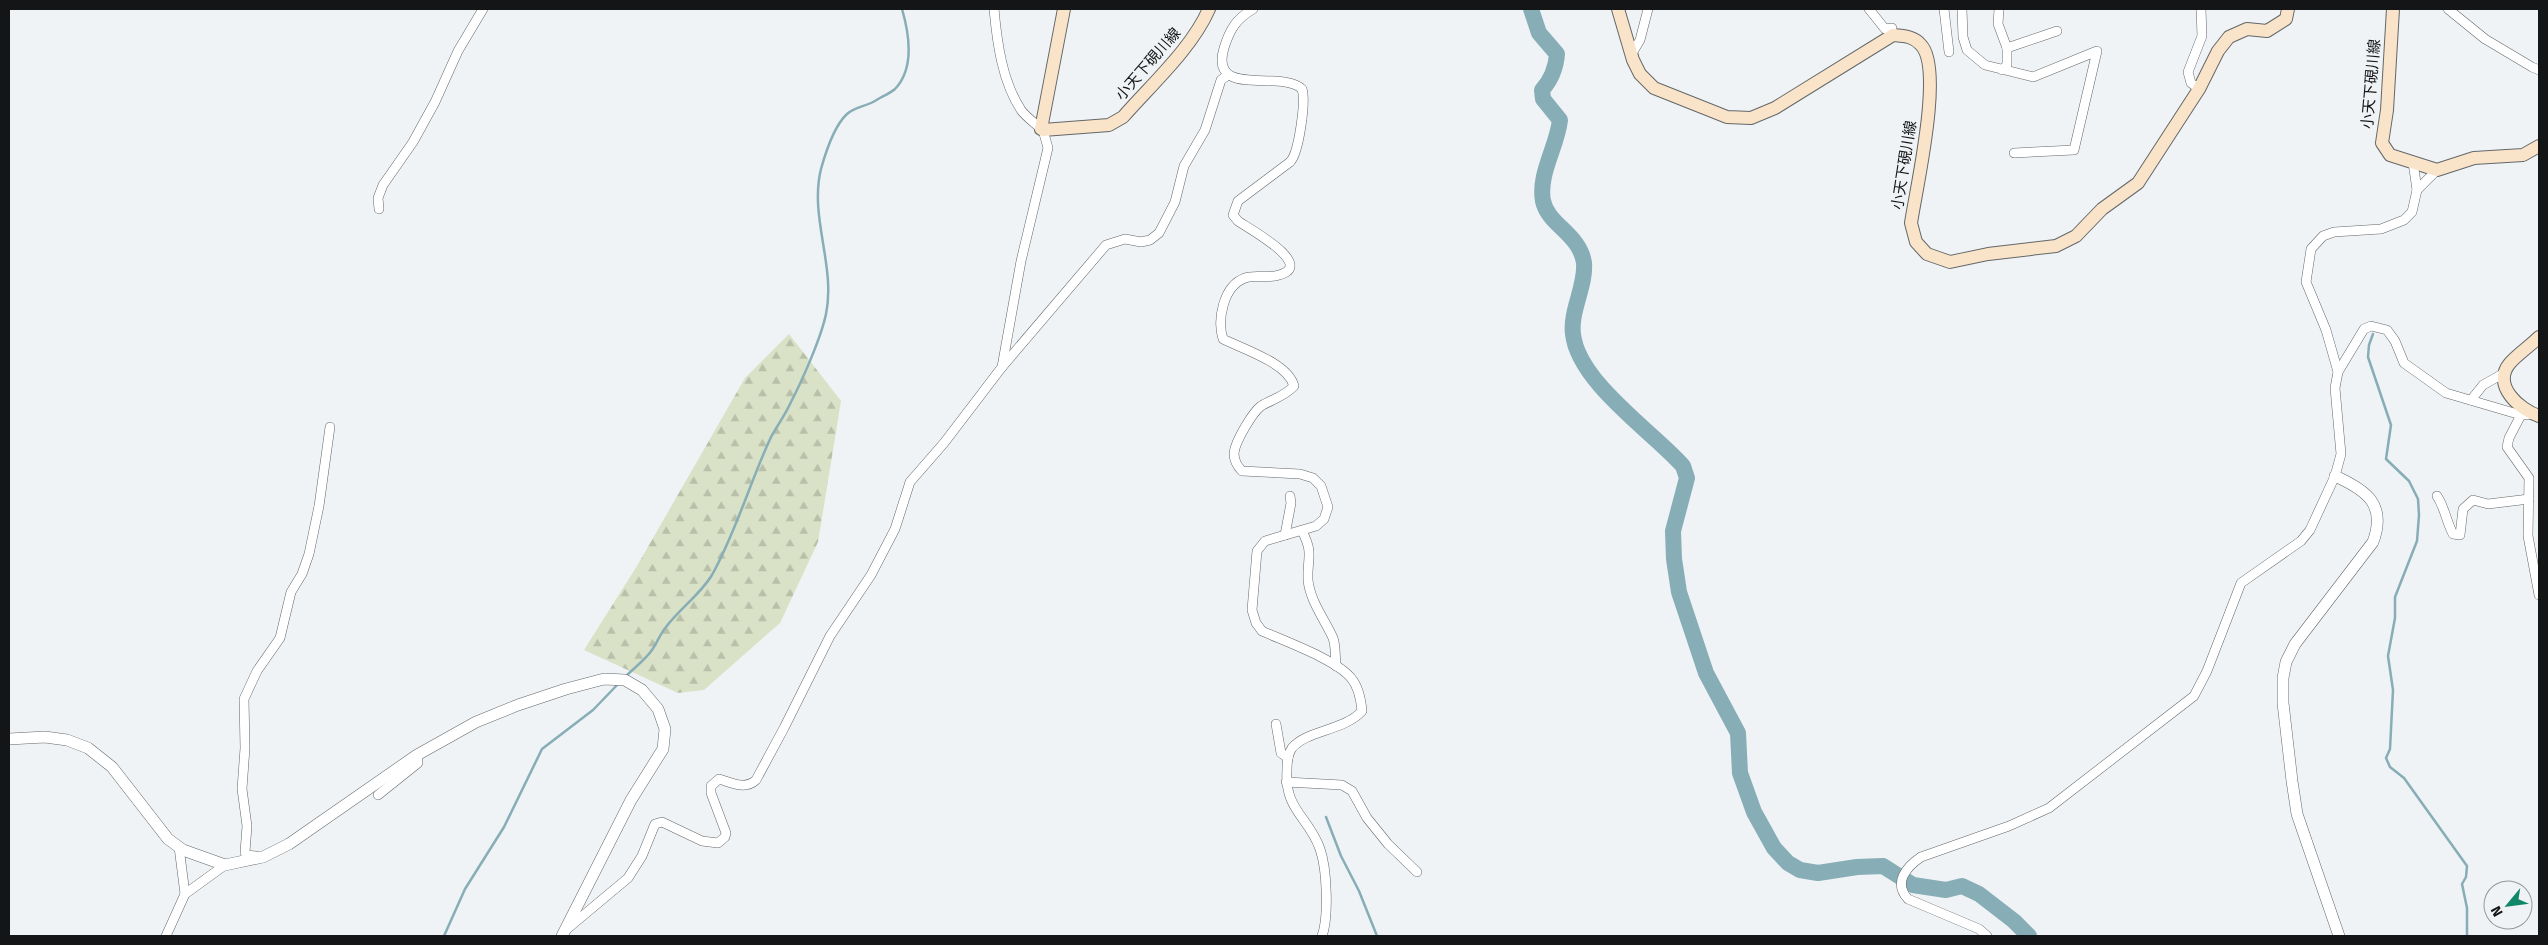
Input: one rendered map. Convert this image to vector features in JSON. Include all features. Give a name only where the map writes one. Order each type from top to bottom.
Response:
[{"type":"main road","points":[[1042,129],[1064,9]]},
{"type":"main road","name":"小天下硯川線","points":[[1042,129],[1109,125],[1123,117],[1190,40],[1210,9]]},
{"type":"main road","name":"小天下硯川線","points":[[1618,9],[1631,55],[1640,74],[1654,88],[1726,117],[1751,118],[1775,108],[1893,35],[1907,36],[1921,44],[1926,53],[1930,98],[1911,223],[1916,242],[1927,254],[1950,262],[1988,254],[2056,246],[2076,236],[2102,210],[2138,184],[2199,89],[2218,51],[2229,37],[2247,29],[2268,31],[2286,19],[2288,9]]},
{"type":"main road","name":"小天下硯川線","points":[[2394,9],[2387,110],[2382,143],[2390,155],[2437,170]]},
{"type":"main road","points":[[2437,170],[2474,158],[2522,155],[2539,146]]},
{"type":"main road","points":[[2531,415],[2508,394],[2505,384],[2506,372],[2508,365],[2539,337]]},
{"type":"street","points":[[379,210],[378,198],[383,185],[413,142],[435,102],[458,51],[472,31],[483,9]]},
{"type":"street","points":[[994,9],[1008,82],[1022,111],[1042,129],[1048,148],[1021,262],[1002,367]]},
{"type":"street","points":[[1253,9],[1238,18],[1230,30],[1222,61],[1228,75],[1237,79],[1296,83],[1303,93],[1298,145],[1294,158],[1238,200],[1233,215],[1238,221],[1285,252],[1289,262],[1288,270],[1279,276],[1246,277],[1236,283],[1226,298],[1220,323],[1223,339],[1278,365],[1292,378],[1294,386],[1288,393],[1260,407],[1247,422],[1234,453],[1236,465],[1242,470],[1300,474],[1313,478],[1321,486],[1328,507],[1324,519],[1316,526],[1265,542],[1257,551],[1252,610],[1256,623],[1262,630],[1336,666],[1351,678],[1360,696],[1362,711],[1356,718],[1313,736],[1293,748],[1288,758],[1286,782],[1292,806],[1321,850],[1325,876],[1326,916],[1322,936]]},
{"type":"street","points":[[1631,55],[1640,40],[1648,9]]},
{"type":"street","points":[[1869,9],[1885,30],[1892,28]]},
{"type":"street","points":[[1944,9],[1949,52]]},
{"type":"street","points":[[1962,9],[1963,37],[1967,50],[1985,65],[2033,77],[2097,52],[2074,150],[2014,153]]},
{"type":"street","points":[[1999,9],[1998,24],[2007,48],[2006,65],[2002,70]]},
{"type":"street","points":[[2199,89],[2191,83],[2188,72],[2202,36],[2201,9]]},
{"type":"street","points":[[2448,9],[2485,39],[2539,70]]},
{"type":"street","points":[[2007,48],[2056,31]]},
{"type":"street","points":[[564,933],[628,878],[642,856],[655,824],[662,822],[702,841],[718,843],[725,837],[726,833],[711,793],[713,783],[719,779],[744,786],[751,785],[756,780],[830,636],[871,575],[895,529],[910,482],[944,443],[1002,367],[1106,245],[1125,239],[1141,242],[1150,240],[1159,233],[1175,202],[1184,166],[1205,130],[1221,80],[1228,75]]},
{"type":"street","points":[[2338,372],[2326,330],[2306,282],[2311,249],[2323,236],[2334,232],[2381,229],[2404,220],[2412,212],[2417,190],[2413,162]]},
{"type":"street","points":[[2417,190],[2437,170]]},
{"type":"street","points":[[1987,936],[1979,929],[1908,900],[1902,893],[1902,880],[1910,864],[1921,857],[2009,826],[2049,808],[2194,696],[2207,671],[2241,583],[2301,541],[2310,530],[2334,476],[2341,454],[2335,388],[2338,372],[2364,329],[2371,326],[2380,326],[2387,330],[2395,341],[2404,363],[2446,392],[2531,415],[2509,438],[2507,447],[2528,478],[2529,499],[2526,517],[2539,595]]},
{"type":"street","points":[[2471,400],[2483,385],[2506,372]]},
{"type":"street","points":[[263,857],[246,855],[245,852],[246,826],[242,789],[245,748],[244,699],[257,671],[280,638],[290,592],[302,574],[309,554],[319,506],[330,427]]},
{"type":"street","points":[[2334,476],[2359,487],[2370,498],[2375,507],[2377,531],[2372,542],[2295,644],[2286,662],[2283,695],[2297,814],[2339,936]]},
{"type":"street","points":[[1285,535],[1291,503],[1290,496]]},
{"type":"street","points":[[2437,496],[2444,506],[2448,525],[2453,534],[2460,535],[2463,509],[2473,500],[2488,504],[2529,499]]},
{"type":"street","points":[[1302,530],[1311,556],[1308,581],[1317,608],[1334,640],[1336,666]]},
{"type":"street","points":[[166,936],[185,894],[225,865],[263,857],[289,844],[417,755],[476,722],[518,705],[566,689],[604,679],[625,680],[642,690],[658,709],[665,729],[662,749],[632,800],[564,933]]},
{"type":"street","points":[[1276,724],[1281,753],[1288,758]]},
{"type":"street","points":[[9,739],[46,737],[67,740],[88,748],[112,767],[153,822],[179,847],[225,865]]},
{"type":"street","points":[[378,795],[418,763],[417,755]]},
{"type":"street","points":[[1286,782],[1342,785],[1352,791],[1367,818],[1388,844],[1417,872]]},
{"type":"street","points":[[179,847],[185,894]]},
{"type":"green space","points":[[789,334],[841,401],[818,542],[780,623],[704,690],[678,693],[584,650],[637,566],[745,378]]},
{"type":"waterway","points":[[625,677],[649,654],[666,627],[702,589],[712,575],[721,559],[771,437],[788,408],[811,359],[824,324],[828,296],[828,278],[818,205],[821,169],[831,139],[842,119],[853,110],[872,103],[895,89],[901,81],[906,71],[909,50],[907,29],[902,9]]},
{"type":"waterway","points":[[1531,9],[1539,33],[1557,54],[1552,73],[1542,90],[1543,99],[1560,120],[1545,171],[1542,191],[1546,209],[1551,217],[1577,244],[1584,263],[1583,281],[1574,316],[1573,334],[1578,352],[1588,370],[1602,388],[1683,466],[1687,478],[1673,531],[1674,559],[1679,592],[1706,673],[1738,733],[1740,773],[1754,812],[1774,848],[1788,863],[1800,870],[1818,873],[1857,867],[1883,866],[1913,885],[1946,890],[1962,886],[1979,894],[2014,921],[2029,936]]},
{"type":"waterway","points":[[2373,334],[2369,345],[2368,357],[2391,425],[2386,459],[2409,481],[2418,499],[2419,515],[2417,541],[2395,597],[2395,618],[2388,656],[2393,690],[2390,749],[2386,758],[2390,767],[2404,778],[2467,866],[2466,877],[2462,884],[2467,908],[2467,936]]},
{"type":"waterway","points":[[444,936],[465,889],[504,827],[542,749],[593,710],[619,683]]},
{"type":"waterway","points":[[1326,817],[1341,856],[1359,891],[1377,936]]}]
